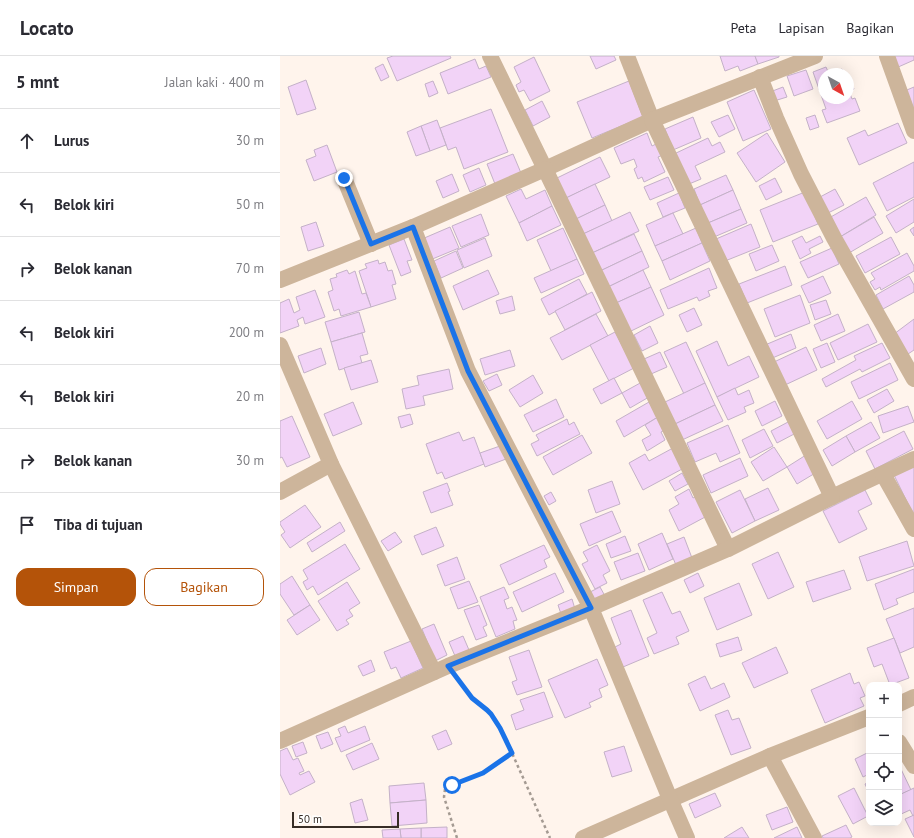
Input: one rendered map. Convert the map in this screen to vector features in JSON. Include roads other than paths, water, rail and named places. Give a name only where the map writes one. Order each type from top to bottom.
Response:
[{"type":"street","points":[[627,56],[652,120],[832,498]]},
{"type":"street","points":[[280,280],[413,227],[652,120],[815,56]]},
{"type":"street","points":[[887,56],[914,131]]},
{"type":"street","points":[[493,57],[728,549]]},
{"type":"street","points":[[760,77],[776,118],[801,174],[834,238],[914,379]]},
{"type":"street","points":[[344,178],[371,244]]},
{"type":"street","points":[[413,227],[468,371],[591,608],[687,838]]},
{"type":"street","points":[[280,345],[332,464],[441,669]]},
{"type":"street","points":[[280,741],[441,669],[591,608],[728,549],[914,459]]},
{"type":"street","points":[[280,492],[332,464]]},
{"type":"street","points":[[883,474],[914,529]]},
{"type":"street","points":[[902,703],[914,697]]},
{"type":"street","points":[[583,838],[770,756],[866,718]]},
{"type":"street","points":[[902,747],[914,766]]},
{"type":"street","points":[[770,756],[814,838]]}]
